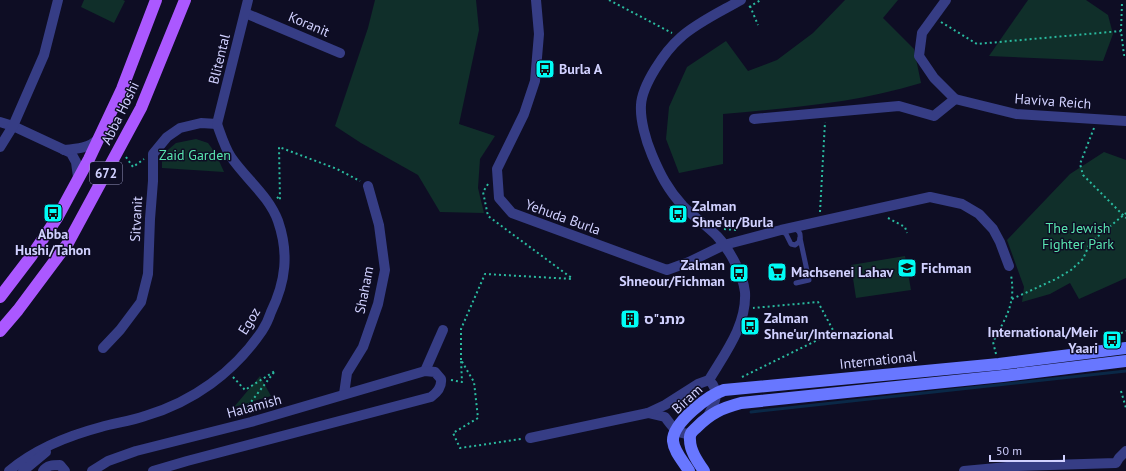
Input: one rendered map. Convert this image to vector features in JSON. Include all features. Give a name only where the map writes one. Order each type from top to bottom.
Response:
[{"type":"main road","name":"Abba Hoshi","points":[[0,296],[32,255],[57,218],[100,137],[122,89],[156,0]]},
{"type":"main road","name":"Abba Hoshi","points":[[0,331],[18,310],[68,243],[141,108],[184,0]]},
{"type":"street","points":[[0,147],[14,126],[44,54],[58,0]]},
{"type":"street","name":"Blitental","points":[[217,124],[248,0]]},
{"type":"street","points":[[497,169],[524,114],[535,81],[539,34],[536,0]]},
{"type":"street","points":[[754,119],[899,106],[934,116],[955,99],[934,78],[920,56],[922,33],[946,0]]},
{"type":"street","points":[[530,438],[648,413],[665,405],[698,384],[709,380],[736,334],[744,309],[745,290],[740,272],[718,237],[682,205],[662,180],[648,145],[643,126],[641,104],[648,82],[659,62],[680,38],[707,20],[743,5]]},
{"type":"street","name":"Koranit","points":[[245,13],[340,52]]},
{"type":"street","name":"Haviva Reich","points":[[955,99],[1016,114],[1126,121]]},
{"type":"street","points":[[0,122],[14,126],[71,153],[74,158],[78,178]]},
{"type":"street","points":[[155,151],[167,137],[180,128],[201,123],[217,124]]},
{"type":"street","name":"Egoz","points":[[9,471],[34,453],[68,437],[99,427],[145,417],[176,406],[200,392],[234,365],[263,330],[278,296],[283,280],[285,262],[282,235],[273,210],[231,156],[217,124]]},
{"type":"street","points":[[64,150],[87,146],[96,142],[100,137]]},
{"type":"street","name":"Sitvanit","points":[[103,348],[120,330],[141,302],[148,274],[153,154],[155,151]]},
{"type":"street","name":"Yehuda Burla","points":[[497,169],[500,198],[512,213],[667,270],[689,262],[724,245]]},
{"type":"street","name":"Shaham","points":[[344,394],[347,373],[363,347],[378,304],[384,270],[380,225],[368,186]]},
{"type":"street","points":[[724,245],[792,227],[930,197],[962,204],[979,214],[993,229],[1000,242],[1010,269]]},
{"type":"street","points":[[153,471],[187,460],[431,397],[437,393],[442,383],[441,379],[435,372],[425,371],[443,330]]},
{"type":"street","name":"International","points":[[717,392],[724,390],[999,364],[1126,348]]},
{"type":"street","name":"International","points":[[690,433],[708,416],[722,408],[741,403],[1003,376],[1126,361]]},
{"type":"street","name":"Halamish","points":[[92,471],[108,461],[136,450],[251,422],[425,371]]},
{"type":"street","points":[[708,416],[717,392],[716,388],[709,380]]},
{"type":"street","name":"Biram","points":[[689,471],[674,446],[673,437],[681,422],[717,392]]},
{"type":"street","points":[[665,405],[665,417],[676,431],[683,434],[690,433]]},
{"type":"street","points":[[648,413],[665,417]]},
{"type":"street","name":"Biram","points":[[690,433],[691,446],[704,471]]},
{"type":"street","name":"Egoz","points":[[23,471],[46,452],[68,437]]},
{"type":"street","points":[[964,471],[1018,466],[1116,467],[1119,458],[1126,451]]},
{"type":"street","points":[[43,471],[52,465],[60,465],[65,471]]},
{"type":"lane","points":[[792,227],[798,230],[800,234],[809,280],[796,284]]},
{"type":"lane","points":[[781,230],[786,234],[791,244],[795,245],[799,242],[800,238]]},
{"type":"path","points":[[609,0],[673,34],[677,29]]},
{"type":"path","points":[[743,5],[750,6],[761,0]]},
{"type":"path","points":[[1122,3],[1121,31],[1124,55],[1126,55]]},
{"type":"path","points":[[750,6],[758,25]]},
{"type":"path","points":[[933,17],[977,44],[1121,31]]},
{"type":"path","points":[[820,221],[826,113]]},
{"type":"path","points":[[1096,119],[1080,164],[1083,175],[1125,214],[1126,218]]},
{"type":"path","points":[[120,147],[133,167],[155,151]]},
{"type":"path","points":[[274,195],[280,200],[279,147],[337,169],[368,186]]},
{"type":"path","points":[[441,379],[462,382],[461,329],[485,274],[573,279],[488,216],[483,192],[497,169]]},
{"type":"path","points":[[1012,299],[1056,279],[1071,270],[1083,259],[1090,243],[1125,214]]},
{"type":"path","points":[[888,218],[905,228],[907,233]]},
{"type":"path","points":[[722,228],[737,230]]},
{"type":"path","points":[[999,364],[993,342],[1009,310],[1012,299],[1013,285],[1010,269]]},
{"type":"path","points":[[740,378],[834,332],[818,302],[744,309]]},
{"type":"path","points":[[1110,338],[1126,331]]},
{"type":"path","points":[[461,360],[474,382],[478,418],[453,433],[460,448],[530,438]]},
{"type":"path","points":[[228,370],[245,390],[275,371],[244,412]]},
{"type":"path","points":[[1121,391],[1126,408]]},
{"type":"green space","points":[[84,0],[125,1],[114,23],[81,7]]},
{"type":"green space","points":[[375,0],[476,0],[479,30],[459,124],[495,136],[480,159],[478,188],[484,213],[440,212],[418,175],[361,143],[335,126],[368,28]]},
{"type":"green space","points":[[845,0],[898,0],[883,18],[914,49],[921,83],[897,90],[823,104],[723,114],[723,164],[679,173],[666,139],[669,107],[687,67],[726,41],[748,71],[777,60],[813,33]]},
{"type":"green space","points":[[1028,0],[1086,0],[1108,15],[1113,34],[1103,61],[989,56]]},
{"type":"green space","name":"Zaid Garden","points":[[196,139],[208,143],[216,154],[224,172],[162,168],[162,155],[176,143]]},
{"type":"green space","name":"The Jewish Fighter Park","points":[[1104,152],[1126,160],[1126,278],[1079,299],[1070,283],[1050,294],[1022,302],[1024,287],[1007,240],[1070,174]]},
{"type":"green space","points":[[905,256],[911,290],[856,298],[851,265]]},
{"type":"green space","points":[[260,376],[271,396],[234,407]]},
{"type":"waterway","points":[[751,412],[1126,371]]},
{"type":"place","name":"Burla A","points":[[545,69]]},
{"type":"place","name":"Abba Hushi/Tahon","points":[[53,213]]},
{"type":"place","name":"Zalman Shne'ur/Burla","points":[[678,214]]},
{"type":"place","name":"Fichman","points":[[907,268]]},
{"type":"place","name":"Machsenei Lahav","points":[[777,272]]},
{"type":"place","name":"Zalman Shneour/Fichman","points":[[739,273]]},
{"type":"place","name":"מתנ\"ס","points":[[630,319]]},
{"type":"place","name":"Zalman Shne'ur/Internazional","points":[[750,326]]},
{"type":"place","name":"International/Meir Yaari","points":[[1112,340]]}]
